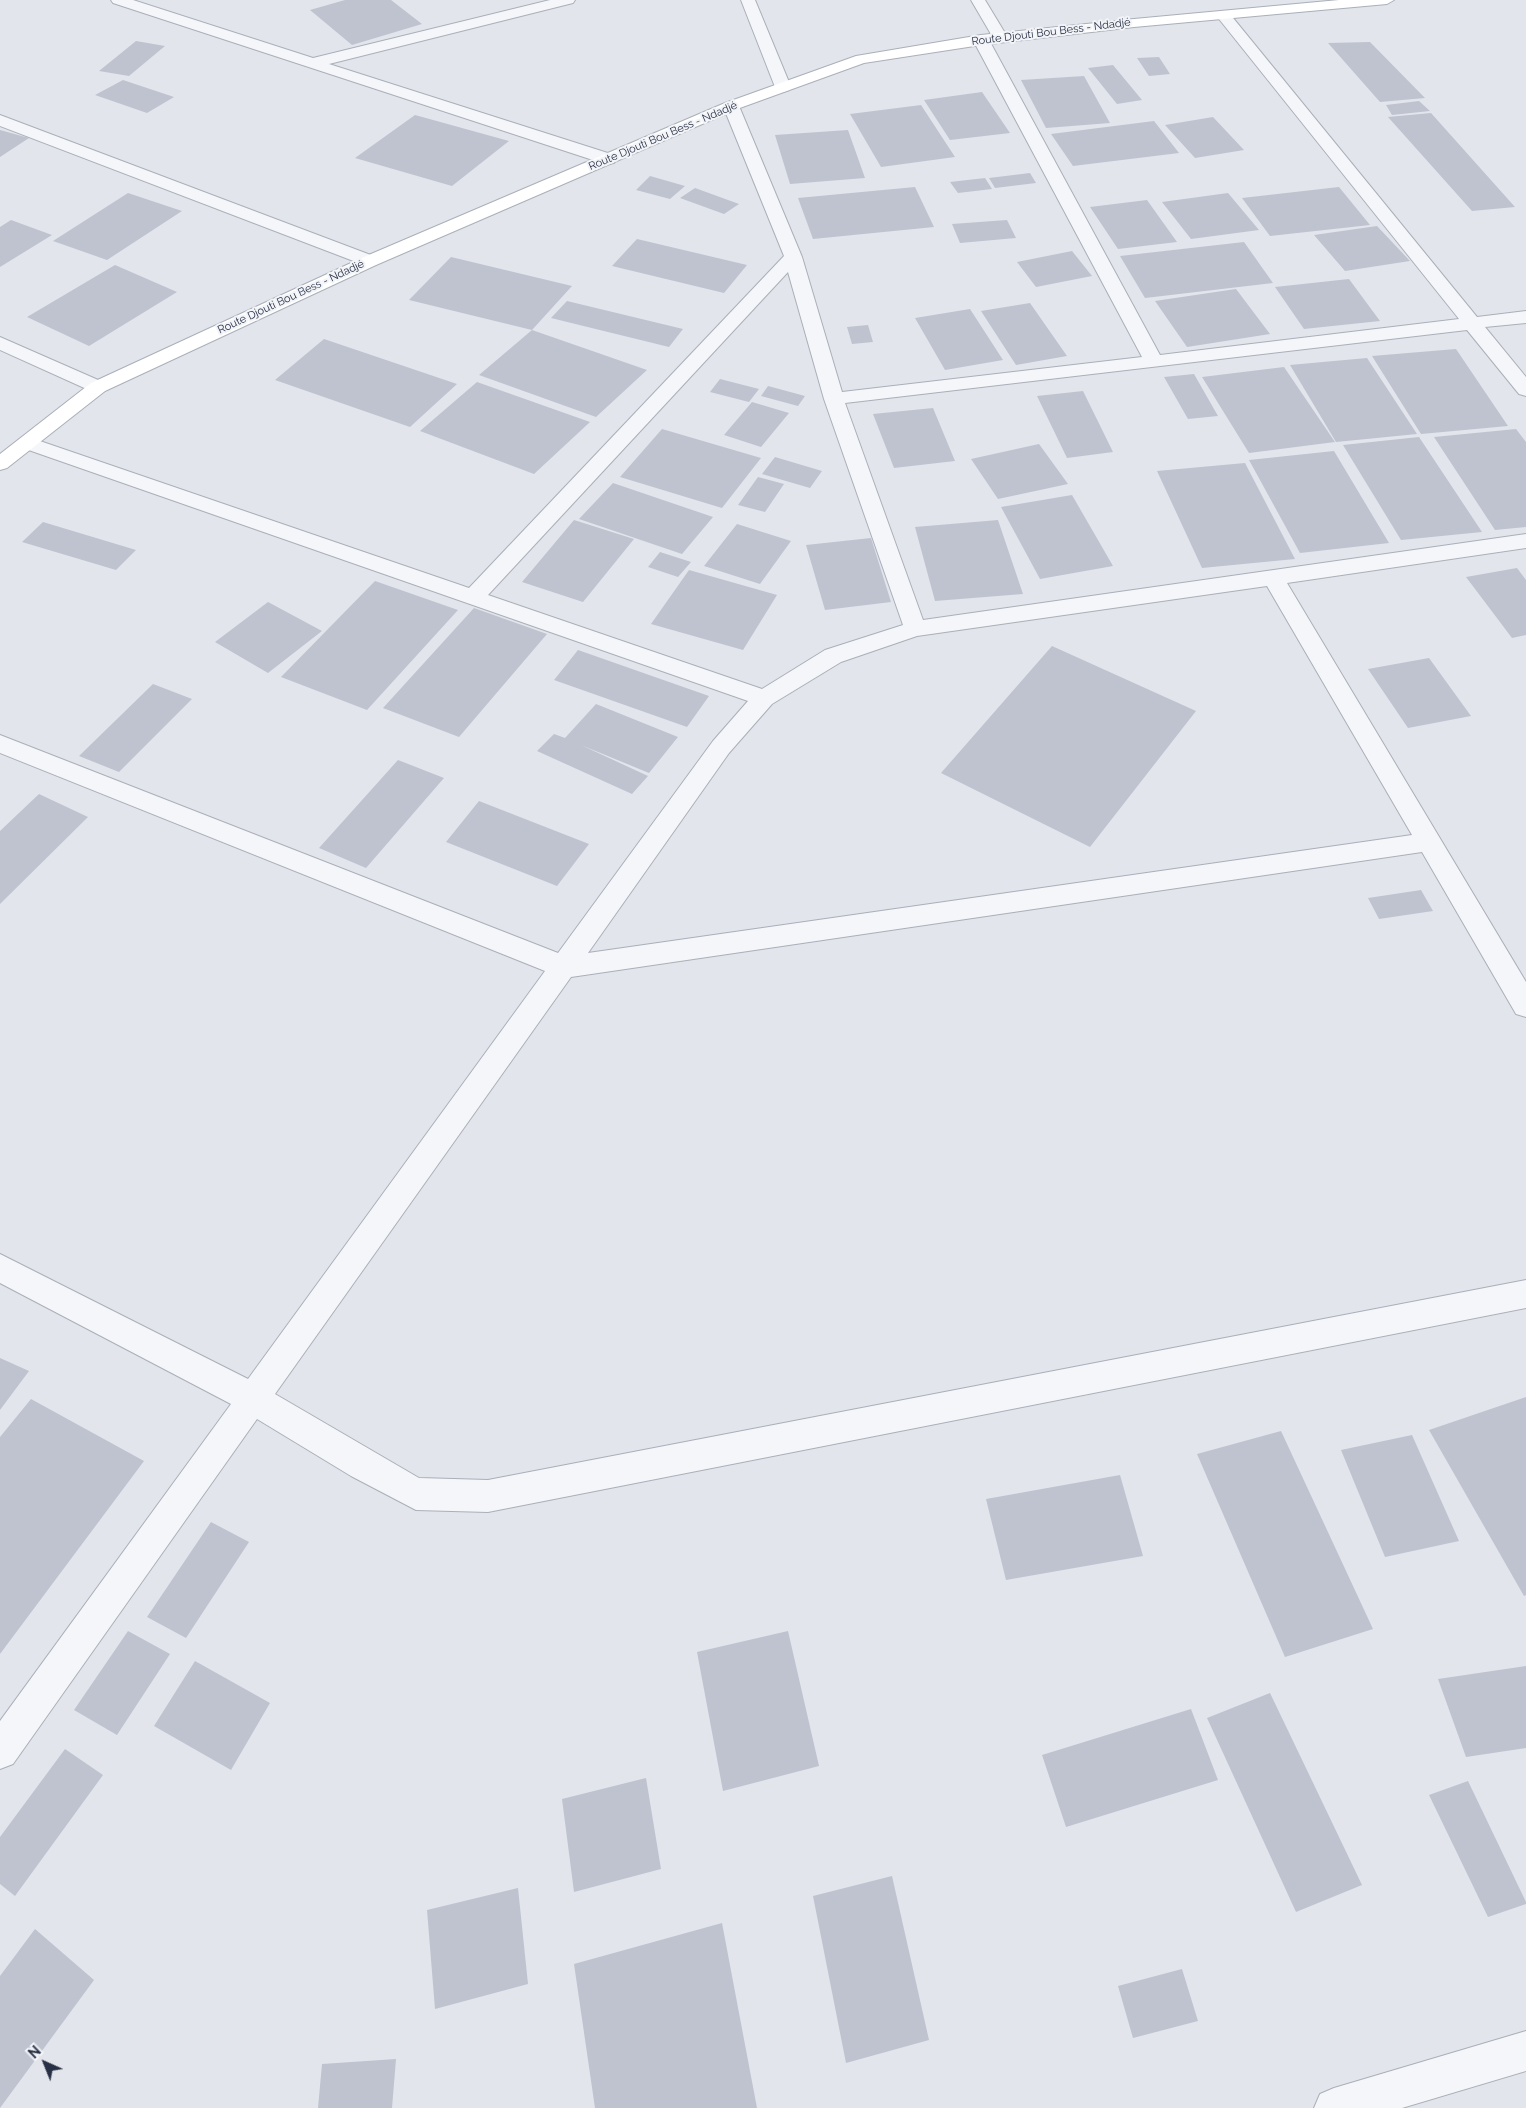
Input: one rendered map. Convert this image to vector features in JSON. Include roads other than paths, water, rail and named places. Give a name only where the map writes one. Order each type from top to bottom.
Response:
[{"type":"main road","points":[[1213,0],[1224,16]]},
{"type":"main road","name":"Route Djouti Bou Bess - Ndadjé","points":[[0,464],[98,387],[370,261],[731,106],[861,59],[981,40],[1134,22],[1224,16],[1387,0]]},
{"type":"street","points":[[119,0],[608,159]]},
{"type":"street","points":[[314,63],[568,0]]},
{"type":"street","points":[[748,0],[784,87]]},
{"type":"street","points":[[978,0],[1000,38]]},
{"type":"street","points":[[1224,16],[1526,390]]},
{"type":"street","points":[[981,40],[1153,360]]},
{"type":"street","points":[[731,106],[793,257],[834,398],[915,629]]},
{"type":"street","points":[[0,120],[370,261]]},
{"type":"street","points":[[472,598],[793,257]]},
{"type":"street","points":[[834,398],[1526,317]]},
{"type":"street","points":[[0,343],[98,387]]},
{"type":"street","points":[[27,443],[764,698]]},
{"type":"street","points":[[0,1751],[720,747],[764,698],[833,656],[915,629],[1526,541]]},
{"type":"street","points":[[1273,578],[1526,1006]]},
{"type":"street","points":[[0,744],[564,967],[1429,842]]},
{"type":"street","points":[[0,1268],[254,1399],[416,1494],[488,1496],[1526,1294]]},
{"type":"street","points":[[1334,2108],[1526,2051]]}]
